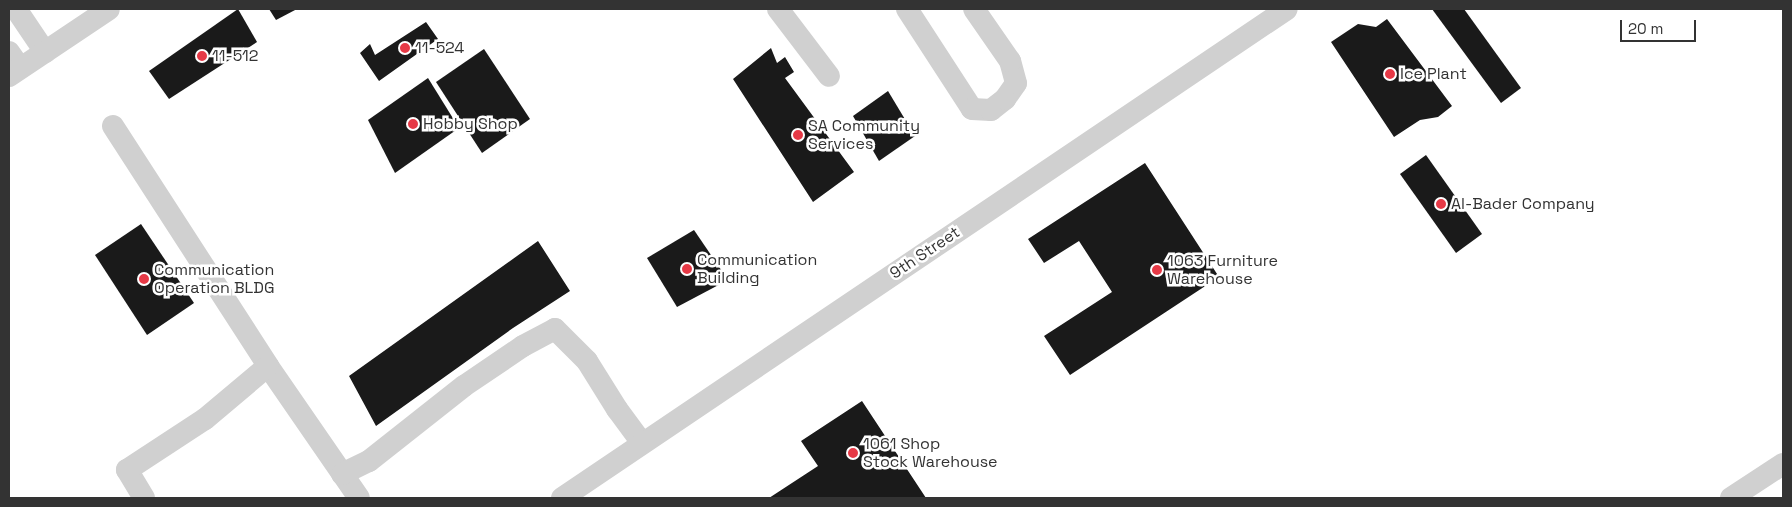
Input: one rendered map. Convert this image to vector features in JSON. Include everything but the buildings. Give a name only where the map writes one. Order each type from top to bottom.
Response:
[{"type":"street","points":[[13,65],[45,52],[109,9]]},
{"type":"street","points":[[778,9],[829,76]]},
{"type":"street","points":[[907,9],[972,109],[991,110],[1005,99],[1016,83],[1010,61],[974,9]]},
{"type":"street","name":"9th Street","points":[[562,498],[1287,9]]},
{"type":"street","points":[[19,14],[45,52]]},
{"type":"street","points":[[113,126],[268,366],[359,498]]},
{"type":"street","points":[[342,474],[369,461],[464,386],[523,346],[555,329],[587,361],[618,410],[642,443]]},
{"type":"street","points":[[144,498],[127,470],[205,419],[268,366]]},
{"type":"street","points":[[1730,498],[1783,464]]},
{"type":"place","name":"11-524","points":[[405,48]]},
{"type":"place","name":"11-512","points":[[202,56]]},
{"type":"place","name":"Ice Plant","points":[[1390,74]]},
{"type":"place","name":"Hobby Shop","points":[[413,124]]},
{"type":"place","name":"SA Community Services","points":[[798,135]]},
{"type":"place","name":"Al-Bader Company","points":[[1441,204]]},
{"type":"place","name":"Communication Building","points":[[687,269]]},
{"type":"place","name":"1063 Furniture Warehouse","points":[[1157,270]]},
{"type":"place","name":"Communication Operation BLDG","points":[[144,279]]},
{"type":"place","name":"1061 Shop Stock Warehouse","points":[[853,453]]}]
